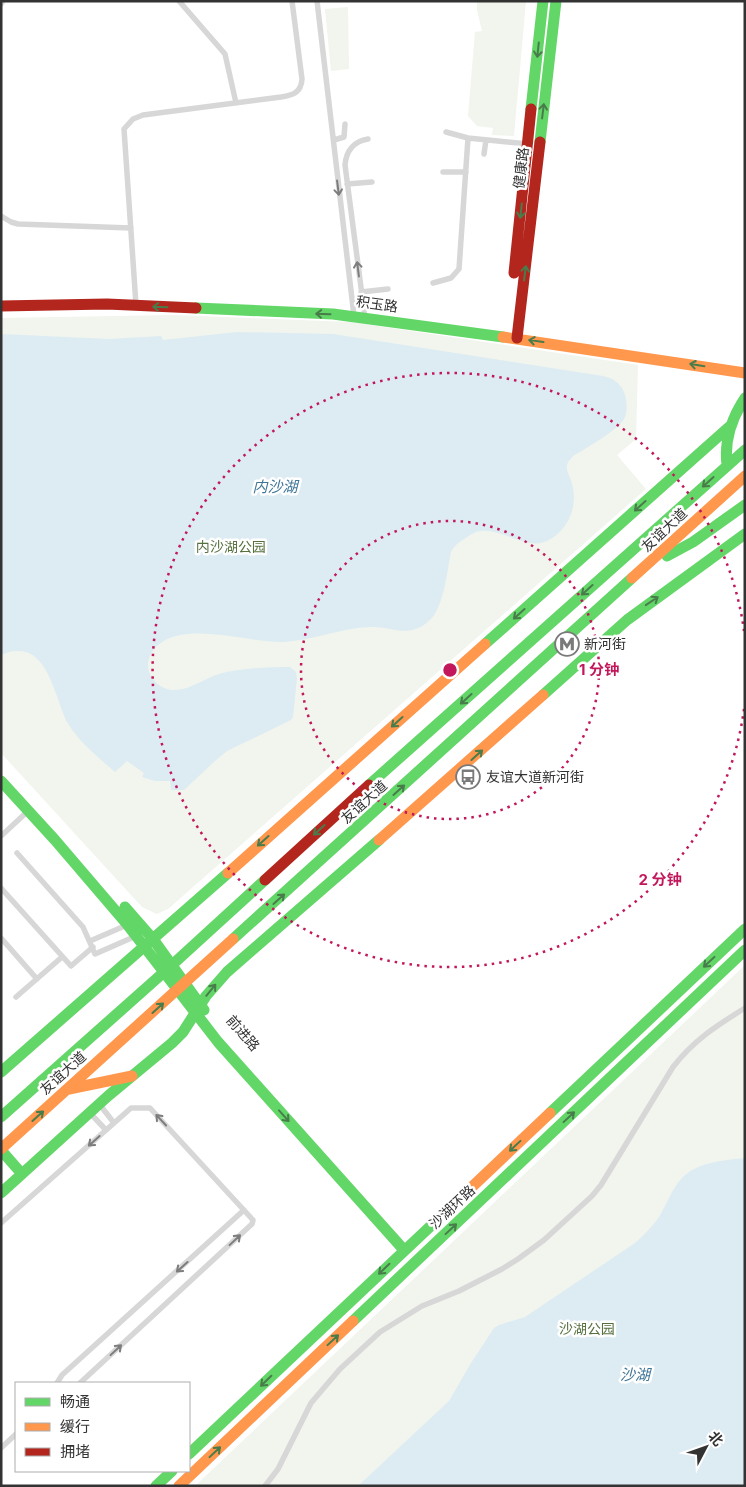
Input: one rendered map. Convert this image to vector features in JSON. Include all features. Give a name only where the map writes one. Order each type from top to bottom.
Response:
[{"type":"main road","name":"健康路","points":[[512,338],[542,1]]},
{"type":"main road","name":"健康路","points":[[512,338],[556,1]]},
{"type":"main road","name":"积玉路","points":[[1,306],[107,304],[359,317],[745,373]]},
{"type":"main road","points":[[727,465],[725,450],[729,427],[745,398]]},
{"type":"main road","points":[[2,1071],[729,427]]},
{"type":"main road","name":"友谊大道","points":[[1,1117],[745,450]]},
{"type":"main road","name":"友谊大道","points":[[1,1150],[745,476]]},
{"type":"main road","points":[[644,568],[693,542],[745,505]]},
{"type":"main road","points":[[1,1193],[132,1076],[172,1043],[183,1032],[214,986],[228,972],[434,793],[627,620],[745,534]]},
{"type":"main road","name":"前进路","points":[[1,781],[55,840],[144,947],[168,969]]},
{"type":"main road","name":"前进路","points":[[55,840],[100,880],[153,939],[168,969],[197,1009],[216,1026],[407,1247]]},
{"type":"main road","name":"沙湖环路","points":[[190,1453],[745,929]]},
{"type":"main road","name":"沙湖环路","points":[[180,1486],[745,950]]},
{"type":"main road","points":[[68,1089],[132,1076]]},
{"type":"main road","points":[[1,1150],[22,1174]]},
{"type":"main road","points":[[156,1486],[171,1472]]},
{"type":"lane","points":[[179,1],[225,54],[236,103]]},
{"type":"lane","points":[[136,306],[124,129],[128,123],[143,115],[293,95],[301,88],[302,79],[292,1]]},
{"type":"lane","points":[[317,1],[336,170],[359,317]]},
{"type":"lane","points":[[334,140],[344,137],[345,124]]},
{"type":"lane","points":[[446,132],[468,138],[528,144]]},
{"type":"lane","points":[[359,317],[361,292],[345,165],[348,153],[355,144],[368,138]]},
{"type":"lane","points":[[433,283],[447,281],[456,275],[459,269],[468,138]]},
{"type":"lane","points":[[484,154],[486,140]]},
{"type":"lane","points":[[443,172],[466,172]]},
{"type":"lane","points":[[347,184],[372,182]]},
{"type":"lane","points":[[1,216],[18,224],[131,228]]},
{"type":"lane","points":[[361,292],[388,289]]},
{"type":"lane","points":[[1,836],[28,812]]},
{"type":"lane","points":[[17,853],[83,927],[95,954],[136,936]]},
{"type":"lane","points":[[1,888],[71,966],[91,944],[127,925]]},
{"type":"lane","points":[[1,938],[37,978]]},
{"type":"lane","points":[[16,997],[62,956]]},
{"type":"lane","points":[[265,1486],[278,1469],[311,1403],[354,1355],[380,1332],[408,1313],[502,1269],[544,1240],[601,1185],[673,1067],[683,1054],[718,1024],[745,1008]]},
{"type":"lane","points":[[1,1223],[131,1108],[150,1108],[252,1220],[252,1224],[81,1382]]},
{"type":"lane","points":[[95,1109],[114,1123]]},
{"type":"lane","points":[[95,1109],[106,1130]]},
{"type":"lane","points":[[58,1382],[62,1375],[244,1210]]},
{"type":"lane","points":[[1,1448],[15,1435]]},
{"type":"green space","points":[[477,1],[526,1],[514,136],[492,135],[493,128],[477,126],[468,116],[475,32],[482,31]]},
{"type":"green space","points":[[348,7],[349,69],[331,71],[325,9]]},
{"type":"green space","name":"内沙湖","points":[[174,315],[351,322],[638,365],[636,439],[617,455],[646,489],[168,909],[157,914],[142,907],[1,753],[1,318]]},
{"type":"green space","name":"沙湖公园","points":[[745,965],[745,1486],[195,1486]]},
{"type":"water","name":"内沙湖","points":[[237,332],[333,334],[603,376],[616,381],[624,392],[627,406],[626,413],[621,423],[601,439],[573,456],[568,462],[567,468],[574,492],[574,500],[570,516],[562,530],[549,540],[541,543],[524,542],[489,531],[477,532],[462,540],[451,552],[439,607],[430,620],[422,626],[408,631],[379,627],[359,628],[284,642],[213,634],[194,634],[176,636],[162,642],[151,654],[148,666],[152,677],[160,686],[166,689],[184,689],[219,674],[254,668],[290,667],[296,672],[297,678],[293,717],[291,720],[227,751],[184,790],[171,790],[170,781],[155,781],[142,777],[144,773],[127,761],[115,772],[73,732],[64,716],[50,679],[37,658],[28,652],[16,651],[1,655],[1,334],[109,339],[161,336],[163,340]]},
{"type":"water","name":"沙湖","points":[[745,1158],[745,1486],[358,1486],[449,1401],[494,1328],[525,1317],[635,1243],[656,1221],[676,1186],[689,1172],[712,1163]]},
{"type":"traffic: fast","points":[[531,109],[543,1]]},
{"type":"traffic: fast","points":[[540,142],[556,1]]},
{"type":"traffic: fast","points":[[196,308],[333,314],[503,337]]},
{"type":"traffic: fast","points":[[727,465],[728,438],[732,422],[745,398]]},
{"type":"traffic: fast","points":[[485,644],[729,427]]},
{"type":"traffic: fast","points":[[369,785],[745,450]]},
{"type":"traffic: fast","points":[[667,556],[693,542],[745,505]]},
{"type":"traffic: fast","points":[[543,695],[627,620],[745,534]]},
{"type":"traffic: fast","points":[[233,939],[632,578]]},
{"type":"traffic: fast","points":[[1,781],[55,840],[126,923],[218,1042],[404,1250]]},
{"type":"traffic: fast","points":[[1,1193],[108,1096],[172,1043],[183,1032],[206,996],[227,972],[379,840]]},
{"type":"traffic: fast","points":[[1,1072],[228,873]]},
{"type":"traffic: fast","points":[[1,1117],[265,880]]},
{"type":"traffic: fast","points":[[125,907],[153,939],[204,1010]]},
{"type":"traffic: fast","points":[[550,1113],[745,929]]},
{"type":"traffic: fast","points":[[353,1321],[745,950]]},
{"type":"traffic: fast","points":[[1,1150],[22,1174]]},
{"type":"traffic: fast","points":[[190,1453],[436,1221]]},
{"type":"traffic: fast","points":[[156,1486],[171,1472]]},
{"type":"traffic: slow","points":[[503,337],[745,373]]},
{"type":"traffic: slow","points":[[632,578],[745,476]]},
{"type":"traffic: slow","points":[[228,873],[485,644]]},
{"type":"traffic: slow","points":[[379,840],[543,695]]},
{"type":"traffic: slow","points":[[1,1149],[233,939]]},
{"type":"traffic: slow","points":[[69,1089],[132,1076]]},
{"type":"traffic: slow","points":[[436,1221],[550,1113]]},
{"type":"traffic: slow","points":[[179,1486],[353,1321]]},
{"type":"traffic: jam","points":[[514,273],[531,109]]},
{"type":"traffic: jam","points":[[517,338],[540,142]]},
{"type":"traffic: jam","points":[[1,306],[107,304],[196,308]]},
{"type":"traffic: jam","points":[[265,880],[369,785]]},
{"type":"place","name":"新河街","points":[[567,644]]},
{"type":"place","name":"友谊大道新河街","points":[[468,777]]},
{"type":"park label","name":"内沙湖公园","points":[[231,547]]}]
